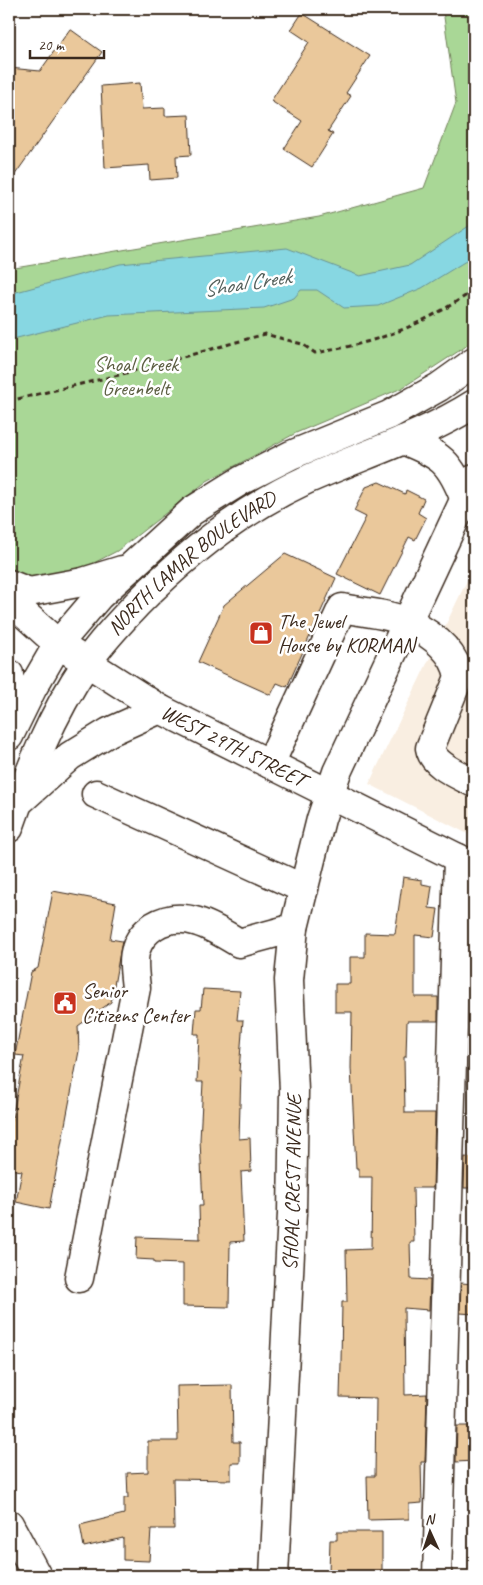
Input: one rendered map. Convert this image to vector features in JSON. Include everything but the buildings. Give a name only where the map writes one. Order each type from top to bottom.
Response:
[{"type":"street","name":"NORTH LAMAR BOULEVARD","points":[[9,735],[32,689],[58,644],[98,596],[192,511],[242,480],[291,455],[389,415],[439,387],[474,362]]},
{"type":"street","name":"NORTH LAMAR BOULEVARD","points":[[13,816],[40,748],[61,705],[86,664],[123,619],[166,574],[211,535],[256,507],[305,480],[403,440],[474,404]]},
{"type":"street","points":[[403,440],[432,452],[447,464],[456,478],[470,489]]},
{"type":"street","name":"SHOAL CREST AVENUE","points":[[274,1576],[292,1213],[294,1090],[289,980],[294,928],[329,793],[470,489]]},
{"type":"street","points":[[9,584],[29,592],[84,582],[129,568]]},
{"type":"street","name":"WEST 29TH STREET","points":[[9,600],[58,644],[86,664],[160,709],[466,862]]},
{"type":"street","points":[[270,764],[342,608],[407,622],[450,653],[458,667],[459,677],[430,748],[431,756],[439,763],[474,783]]},
{"type":"street","points":[[9,674],[9,735]]},
{"type":"street","points":[[13,816],[70,756],[108,732],[160,709]]},
{"type":"street","points":[[96,794],[304,889]]},
{"type":"street","points":[[437,1576],[466,862]]},
{"type":"street","points":[[80,1278],[136,988],[135,951],[145,932],[166,919],[188,919],[211,926],[239,943],[294,928]]},
{"type":"street","points":[[9,1524],[37,1576]]},
{"type":"path","points":[[9,401],[119,375],[264,334],[302,344],[315,352],[342,348],[397,333],[442,312],[474,290]]},
{"type":"shaded area","points":[[474,566],[474,837],[369,784]]},
{"type":"green space","name":"Shoal Creek Greenbelt","points":[[441,9],[474,9],[474,338],[465,347],[402,388],[296,433],[207,481],[117,551],[63,579],[21,577],[9,568],[9,269],[319,217],[424,188],[456,103],[444,17]]},
{"type":"water","name":"Shoal Creek","points":[[474,217],[474,256],[422,288],[378,306],[344,308],[317,290],[301,290],[294,298],[264,308],[109,315],[9,340],[9,294],[120,264],[287,248],[360,276],[410,265],[469,226]]},
{"type":"place","name":"The Jewel House by KORMAN","points":[[261,633]]},
{"type":"place","name":"Senior Citizens Center","points":[[65,1003]]}]
